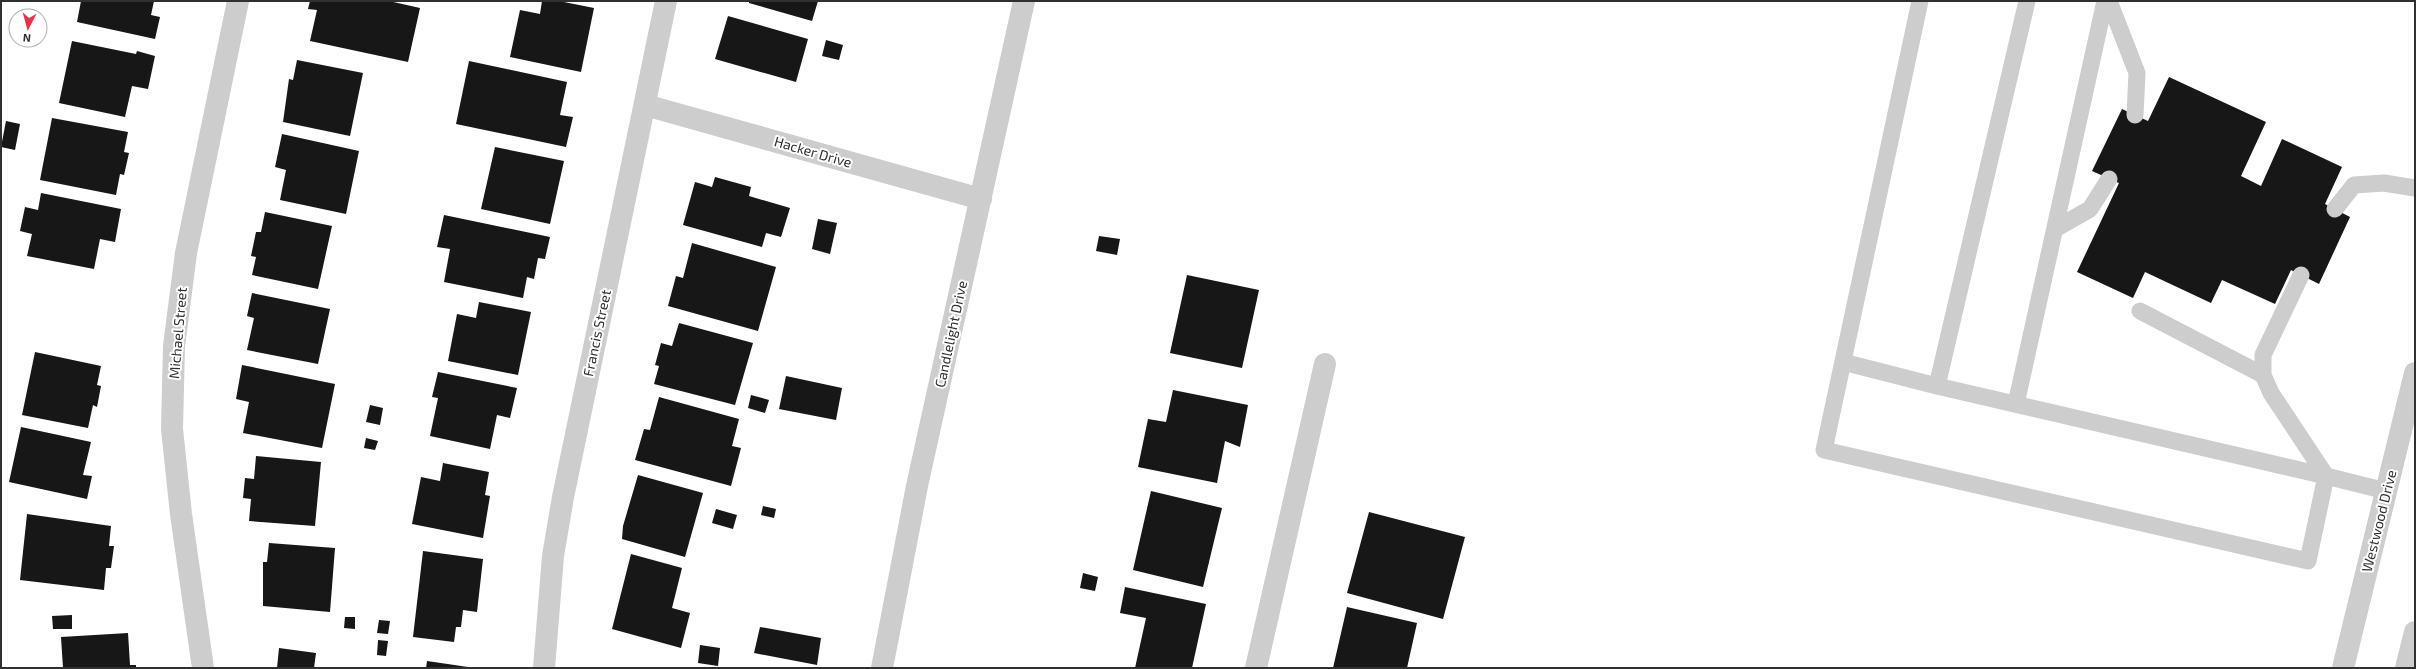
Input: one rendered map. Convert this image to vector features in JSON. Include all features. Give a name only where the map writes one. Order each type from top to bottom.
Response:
[{"type":"street","name":"Michael Street","points":[[203,668],[180,514],[172,429],[174,346],[186,253],[238,1]]},
{"type":"street","name":"Francis Street","points":[[544,668],[553,556],[563,496],[666,1]]},
{"type":"street","name":"Candlelight Drive","points":[[882,668],[917,486],[1024,1]]},
{"type":"street","name":"Hacker Drive","points":[[645,105],[981,199]]},
{"type":"street","points":[[1256,668],[1325,364]]},
{"type":"street","name":"Westwood Drive","points":[[2343,668],[2415,373]]},
{"type":"street","points":[[2406,668],[2415,632]]},
{"type":"lane","points":[[1920,1],[1824,450],[2308,561],[2326,476],[2271,393],[2263,375],[2263,355],[2301,276]]},
{"type":"lane","points":[[1937,386],[2027,1]]},
{"type":"lane","points":[[2016,404],[2105,1]]},
{"type":"lane","points":[[2109,1],[2137,73],[2135,115]]},
{"type":"lane","points":[[2055,229],[2090,209],[2108,179]]},
{"type":"lane","points":[[2335,209],[2354,185],[2384,183],[2415,188]]},
{"type":"lane","points":[[2140,311],[2263,375]]},
{"type":"lane","points":[[1843,362],[1937,386],[2386,491]]},
{"type":"building","points":[[81,1],[154,1],[151,15],[160,17],[155,39],[77,22]]},
{"type":"building","points":[[310,1],[389,1],[420,8],[408,62],[310,41],[317,10],[308,9]]},
{"type":"building","points":[[542,1],[559,1],[594,8],[581,72],[510,57],[520,10],[540,14]]},
{"type":"building","points":[[749,1],[818,1],[812,21],[749,3]]},
{"type":"building","points":[[728,16],[808,39],[796,82],[715,59]]},
{"type":"building","points":[[826,40],[843,45],[839,60],[822,56]]},
{"type":"building","points":[[72,41],[136,54],[137,51],[155,56],[148,89],[132,86],[125,117],[59,103]]},
{"type":"building","points":[[297,60],[363,73],[350,136],[283,122],[289,79],[293,80]]},
{"type":"building","points":[[469,61],[567,82],[560,115],[573,117],[566,147],[456,124]]},
{"type":"building","points":[[2169,77],[2266,122],[2241,176],[2261,186],[2282,139],[2342,167],[2325,204],[2350,217],[2319,284],[2291,270],[2275,304],[2222,280],[2211,303],[2145,272],[2133,298],[2077,272],[2119,183],[2092,171],[2122,109],[2148,121]]},
{"type":"building","points":[[52,118],[128,132],[124,152],[129,153],[124,175],[120,174],[116,195],[40,180]]},
{"type":"building","points":[[6,121],[20,124],[15,150],[1,147]]},
{"type":"building","points":[[282,134],[359,151],[346,214],[280,200],[286,170],[275,167]]},
{"type":"building","points":[[495,147],[564,161],[550,224],[481,209]]},
{"type":"building","points":[[715,177],[751,187],[749,196],[790,208],[781,237],[766,233],[762,247],[683,225],[695,182],[712,187]]},
{"type":"building","points":[[41,193],[121,209],[115,242],[100,239],[94,269],[27,256],[32,234],[20,231],[25,207],[38,210]]},
{"type":"building","points":[[265,212],[332,226],[318,289],[252,275],[256,257],[251,256],[256,232],[261,232]]},
{"type":"building","points":[[444,215],[550,237],[545,259],[538,258],[534,279],[527,277],[523,298],[444,282],[450,249],[437,247]]},
{"type":"building","points":[[818,219],[837,223],[830,254],[812,249]]},
{"type":"building","points":[[1099,236],[1120,239],[1117,255],[1096,251]]},
{"type":"building","points":[[692,243],[776,267],[758,331],[668,306],[676,276],[683,278]]},
{"type":"building","points":[[1187,275],[1259,290],[1242,368],[1170,353]]},
{"type":"building","points":[[252,293],[330,309],[318,364],[247,350],[254,318],[247,316]]},
{"type":"building","points":[[479,302],[531,312],[518,375],[448,361],[457,314],[476,318]]},
{"type":"building","points":[[679,323],[753,343],[735,405],[654,384],[659,366],[655,365],[661,343],[672,346]]},
{"type":"building","points":[[35,352],[101,366],[97,385],[101,386],[97,407],[93,405],[88,428],[22,415]]},
{"type":"building","points":[[242,365],[335,384],[322,448],[243,433],[249,402],[236,399]]},
{"type":"building","points":[[438,372],[517,388],[510,418],[497,415],[490,449],[430,436],[438,398],[432,397]]},
{"type":"building","points":[[786,376],[842,388],[836,420],[779,409]]},
{"type":"building","points":[[1173,390],[1248,405],[1240,447],[1225,441],[1217,483],[1138,467],[1148,419],[1166,422]]},
{"type":"building","points":[[751,395],[769,400],[765,413],[748,408]]},
{"type":"building","points":[[659,397],[739,419],[732,446],[741,448],[731,486],[635,460],[644,429],[650,430]]},
{"type":"building","points":[[370,405],[383,408],[380,425],[366,422]]},
{"type":"building","points":[[21,427],[91,442],[83,475],[92,476],[87,499],[9,482]]},
{"type":"building","points":[[366,438],[378,441],[375,450],[364,448]]},
{"type":"building","points":[[256,456],[321,462],[315,526],[249,521],[251,499],[243,498],[245,478],[254,479]]},
{"type":"building","points":[[443,463],[489,472],[485,495],[490,496],[483,538],[412,524],[421,477],[440,481]]},
{"type":"building","points":[[638,475],[703,493],[685,557],[622,539],[623,526]]},
{"type":"building","points":[[1151,491],[1222,508],[1203,587],[1133,570]]},
{"type":"building","points":[[763,506],[776,509],[774,518],[761,515]]},
{"type":"building","points":[[716,509],[737,515],[733,529],[712,523]]},
{"type":"building","points":[[1369,512],[1465,537],[1443,619],[1347,593]]},
{"type":"building","points":[[27,514],[111,526],[109,546],[114,546],[111,568],[106,568],[104,590],[20,580]]},
{"type":"building","points":[[269,543],[335,548],[330,612],[263,606],[263,562],[267,562]]},
{"type":"building","points":[[423,551],[483,559],[477,612],[463,610],[461,627],[456,627],[454,642],[413,637]]},
{"type":"building","points":[[631,554],[682,568],[672,608],[690,613],[681,648],[612,629]]},
{"type":"building","points":[[1083,573],[1098,577],[1095,591],[1080,588]]},
{"type":"building","points":[[1125,587],[1206,604],[1192,668],[1135,668],[1146,618],[1120,613]]},
{"type":"building","points":[[1347,607],[1417,623],[1407,668],[1333,668]]},
{"type":"building","points":[[72,615],[72,629],[53,629],[52,616]]},
{"type":"building","points":[[345,617],[355,617],[355,629],[344,628]]},
{"type":"building","points":[[379,620],[390,621],[388,634],[377,633]]},
{"type":"building","points":[[760,627],[821,638],[817,665],[754,653]]},
{"type":"building","points":[[128,633],[130,665],[136,665],[136,668],[63,668],[61,637]]},
{"type":"building","points":[[378,640],[388,641],[386,656],[377,655]]},
{"type":"building","points":[[700,645],[720,648],[718,666],[698,663]]},
{"type":"building","points":[[279,648],[316,653],[314,668],[277,668]]},
{"type":"building","points":[[427,661],[468,667],[468,668],[426,668]]}]
